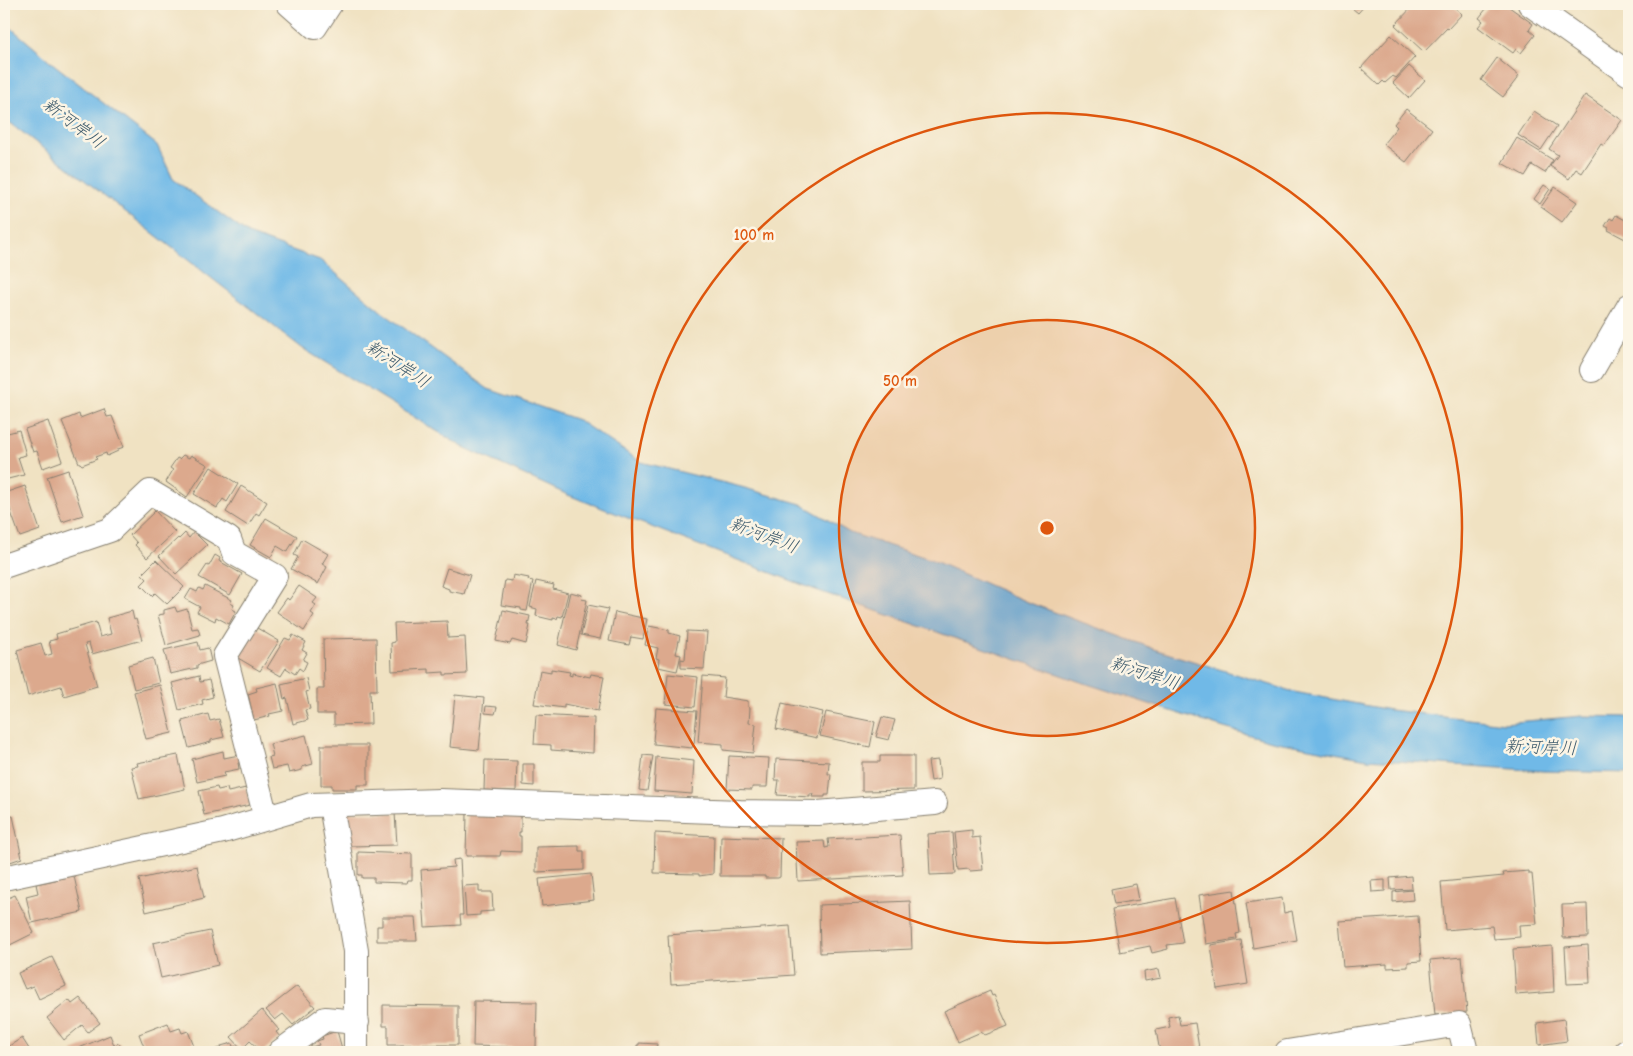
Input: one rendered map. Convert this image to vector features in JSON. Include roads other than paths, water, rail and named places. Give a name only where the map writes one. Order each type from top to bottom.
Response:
[{"type":"street","points":[[289,4],[315,27],[330,4]]},
{"type":"street","points":[[1530,4],[1629,74]]},
{"type":"street","points":[[1592,370],[1629,306]]},
{"type":"street","points":[[4,566],[110,530],[150,492],[229,539],[234,553],[275,576],[225,656],[266,818]]},
{"type":"street","points":[[4,878],[223,831],[311,805],[440,801],[818,813],[935,803]]},
{"type":"street","points":[[331,805],[356,951],[356,1052]]},
{"type":"street","points":[[280,1052],[325,1018],[357,1022]]},
{"type":"street","points":[[1287,1052],[1459,1024],[1466,1052]]},
{"type":"water","name":"新河岸川","points":[[4,22],[56,66],[157,145],[173,179],[248,234],[320,260],[382,312],[488,389],[578,420],[641,462],[801,504],[850,533],[930,559],[1027,602],[1160,651],[1294,692],[1390,710],[1504,723],[1582,716],[1629,717],[1629,773],[1543,771],[1367,759],[1272,741],[1224,728],[1078,681],[816,590],[568,495],[461,446],[302,348],[4,118]]}]
